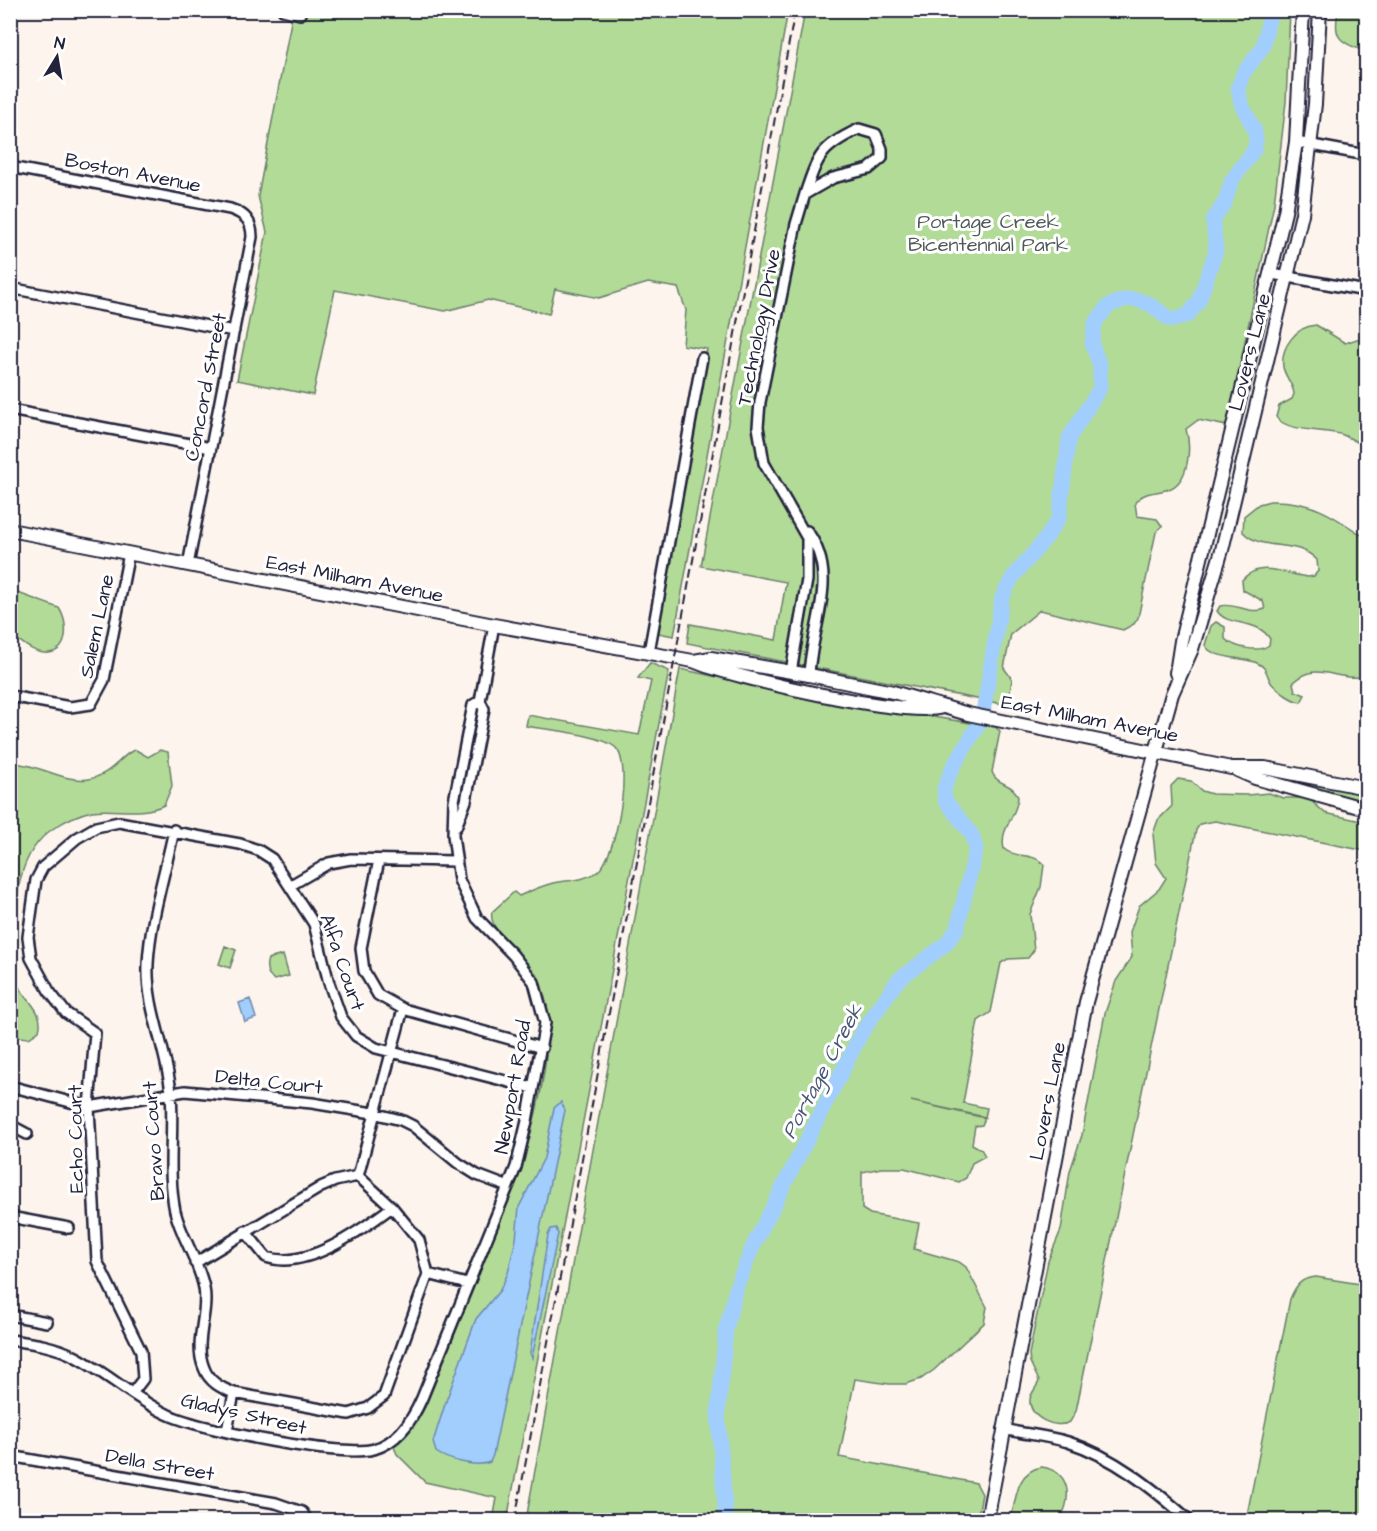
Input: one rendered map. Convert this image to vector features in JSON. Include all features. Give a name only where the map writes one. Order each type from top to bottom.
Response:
[{"type":"street","points":[[283,10],[300,14]]},
{"type":"street","name":"Lovers Lane","points":[[987,1521],[1086,1002],[1172,694],[1181,641],[1272,274],[1296,142],[1303,10]]},
{"type":"street","name":"Lovers Lane","points":[[1172,694],[1192,649],[1222,550],[1302,214],[1311,145],[1320,10]]},
{"type":"street","name":"Technology Drive","points":[[791,672],[809,558],[807,538],[764,463],[758,427],[770,350],[796,224],[805,194],[817,158],[835,140],[860,129],[876,134],[882,149],[882,158],[868,169],[832,178],[805,194]]},
{"type":"street","points":[[1296,142],[1366,155]]},
{"type":"street","name":"Boston Avenue","points":[[10,167],[230,209],[247,218]]},
{"type":"street","name":"Concord Street","points":[[188,565],[252,237],[252,227],[247,218]]},
{"type":"street","points":[[1272,274],[1366,291]]},
{"type":"street","points":[[10,288],[234,331]]},
{"type":"street","points":[[649,652],[702,358]]},
{"type":"street","points":[[10,410],[211,448]]},
{"type":"street","points":[[795,515],[816,543],[823,563],[822,605],[809,675]]},
{"type":"street","name":"East Milham Avenue","points":[[10,530],[494,625],[649,652],[693,661],[715,671],[788,688],[892,706],[933,710],[942,707]]},
{"type":"street","name":"Salem Lane","points":[[10,696],[70,707],[91,704],[104,680],[129,553]]},
{"type":"street","points":[[803,602],[822,605]]},
{"type":"street","name":"Newport Road","points":[[408,1423],[422,1398],[506,1186],[516,1167],[542,1048],[545,1023],[534,982],[513,955],[477,918],[464,894],[455,861],[453,835],[466,801],[484,709],[480,700],[494,625]]},
{"type":"street","name":"East Milham Avenue","points":[[693,661],[711,658],[893,692],[996,720],[1231,768],[1255,778],[1366,809]]},
{"type":"street","name":"East Milham Avenue","points":[[1231,768],[1265,768],[1366,788]]},
{"type":"street","name":"Echo Court","points":[[133,1392],[143,1379],[141,1351],[97,1262],[89,1107],[95,1033],[66,1013],[56,1001],[27,948],[36,880],[43,867],[56,854],[96,827],[119,822],[174,830]]},
{"type":"street","name":"Alfa Court","points":[[174,830],[258,850],[272,859],[291,885],[314,924],[328,983],[341,1017],[356,1036],[376,1048],[533,1088]]},
{"type":"street","name":"Bravo Court","points":[[174,830],[150,945],[148,979],[171,1093],[171,1182],[176,1214],[203,1284],[206,1300],[200,1334],[203,1366],[212,1380],[234,1393]]},
{"type":"street","points":[[291,885],[329,863],[351,859],[455,861]]},
{"type":"street","name":"Alfa Court","points":[[379,860],[360,948],[364,971],[378,994],[403,1009],[542,1048]]},
{"type":"street","points":[[358,1176],[373,1113],[403,1009]]},
{"type":"street","name":"Delta Court","points":[[10,1086],[89,1107],[185,1091],[248,1096],[373,1113],[401,1120],[413,1126],[458,1163],[477,1175],[506,1186]]},
{"type":"street","points":[[10,1125],[27,1134]]},
{"type":"street","points":[[358,1176],[392,1207],[419,1240],[428,1274],[467,1284]]},
{"type":"street","points":[[195,1263],[321,1187],[358,1176]]},
{"type":"street","points":[[245,1231],[266,1257],[289,1261],[305,1258],[361,1230],[392,1207]]},
{"type":"street","points":[[10,1217],[69,1228]]},
{"type":"street","name":"Gladys Street","points":[[234,1393],[332,1412],[358,1412],[384,1395],[428,1274]]},
{"type":"street","points":[[10,1315],[47,1322]]},
{"type":"street","name":"Gladys Street","points":[[10,1340],[47,1346],[75,1356],[133,1392],[151,1406],[181,1420],[227,1431],[317,1448],[356,1452],[375,1449],[387,1442],[408,1423]]},
{"type":"street","points":[[227,1431],[234,1393]]},
{"type":"street","points":[[1003,1429],[1061,1441],[1097,1454],[1151,1489],[1189,1521]]},
{"type":"street","name":"Della Street","points":[[10,1456],[276,1503],[304,1516]]},
{"type":"green space","points":[[293,11],[788,11],[674,636],[658,633],[707,349],[683,345],[686,310],[678,288],[648,283],[599,298],[555,289],[549,314],[488,300],[445,311],[335,290],[313,395],[237,380],[267,232],[258,196]]},
{"type":"green space","name":"Portage Creek Bicentennial Park","points":[[805,11],[1290,11],[1286,102],[1274,204],[1227,426],[1198,420],[1186,429],[1188,453],[1181,479],[1169,489],[1146,494],[1135,503],[1137,516],[1157,519],[1162,526],[1156,532],[1138,618],[1134,624],[1123,630],[1040,610],[1011,634],[1004,668],[1012,679],[1008,705],[687,643],[690,624],[776,640],[786,582],[701,566]]},
{"type":"green space","points":[[1338,11],[1366,11],[1366,52],[1345,43],[1338,35]]},
{"type":"green space","points":[[1316,325],[1345,343],[1366,336],[1366,447],[1340,434],[1287,425],[1276,417],[1279,406],[1292,399],[1294,394],[1283,367],[1287,345],[1296,333]]},
{"type":"green space","points":[[1285,501],[1310,506],[1333,516],[1366,538],[1366,677],[1310,673],[1293,683],[1295,691],[1305,695],[1301,702],[1290,698],[1276,688],[1261,665],[1214,653],[1205,645],[1211,626],[1216,622],[1225,627],[1225,639],[1235,645],[1259,649],[1269,645],[1270,639],[1264,632],[1250,625],[1228,619],[1217,611],[1220,606],[1226,605],[1254,610],[1265,609],[1263,601],[1243,590],[1242,580],[1249,574],[1265,569],[1308,577],[1314,576],[1318,571],[1317,560],[1309,553],[1300,549],[1260,542],[1243,532],[1244,516],[1259,504]]},
{"type":"green space","points":[[10,590],[59,608],[65,627],[61,647],[49,653],[39,652],[11,634]]},
{"type":"green space","points":[[650,663],[669,671],[507,1520],[493,1520],[497,1498],[425,1482],[397,1454],[393,1445],[412,1428],[425,1407],[517,1180],[530,1138],[541,1088],[547,1038],[547,1016],[542,993],[527,965],[495,927],[492,912],[514,892],[519,896],[549,884],[581,879],[597,872],[604,864],[610,849],[620,811],[623,771],[620,756],[615,747],[586,736],[526,726],[528,715],[639,735],[651,681],[638,678]]},
{"type":"green space","points":[[680,669],[816,698],[995,727],[1000,731],[992,772],[997,780],[1013,789],[1018,797],[1015,811],[1004,835],[1004,849],[1014,854],[1036,858],[1044,865],[1041,887],[1030,914],[1034,950],[1028,958],[1008,959],[1001,963],[991,1012],[978,1021],[963,1103],[987,1108],[985,1117],[911,1101],[985,1118],[982,1125],[975,1126],[972,1144],[981,1149],[985,1156],[972,1163],[966,1178],[959,1182],[904,1168],[881,1168],[862,1172],[862,1209],[870,1214],[919,1223],[914,1249],[959,1262],[966,1267],[987,1307],[984,1323],[934,1370],[921,1379],[906,1384],[889,1384],[855,1379],[839,1457],[976,1483],[982,1494],[977,1520],[526,1520]]},
{"type":"green space","points":[[136,750],[148,757],[160,750],[168,752],[172,786],[164,805],[137,811],[92,811],[77,816],[54,828],[39,841],[28,857],[21,875],[18,894],[14,975],[39,1016],[40,1023],[39,1031],[29,1038],[11,1036],[11,763],[31,766],[69,778],[89,779],[105,773],[127,754]]},
{"type":"green space","points":[[1273,775],[1366,794],[1366,804],[1272,778]]},
{"type":"green space","points":[[1178,779],[1191,781],[1202,791],[1212,794],[1269,793],[1283,798],[1308,798],[1325,813],[1366,822],[1366,851],[1215,821],[1200,824],[1196,830],[1076,1411],[1070,1422],[1051,1423],[1038,1417],[1031,1406],[1030,1399],[1039,1381],[1030,1362],[1029,1354],[1048,1261],[1061,1230],[1070,1171],[1082,1135],[1105,1013],[1116,981],[1132,957],[1130,932],[1139,906],[1159,889],[1166,878],[1156,863],[1153,834],[1158,820],[1172,806],[1171,786]]},
{"type":"green space","points":[[225,946],[236,950],[230,968],[219,964]]},
{"type":"green space","points":[[283,955],[289,976],[274,980],[267,970],[268,959]]},
{"type":"green space","points":[[1316,1277],[1366,1285],[1366,1520],[1246,1520],[1290,1299],[1300,1283]]},
{"type":"green space","points":[[1042,1467],[1059,1474],[1064,1480],[1067,1495],[1060,1520],[1011,1520],[1016,1495],[1022,1480],[1033,1470]]},
{"type":"water","points":[[250,999],[256,1018],[245,1022],[239,1003]]},
{"type":"water","points":[[561,1102],[565,1110],[493,1455],[490,1462],[484,1464],[470,1464],[454,1460],[436,1452],[433,1442],[476,1319],[500,1290],[508,1273],[516,1239],[519,1207],[544,1158],[554,1108]]},
{"type":"water","points":[[556,1228],[558,1234],[532,1358],[530,1353],[548,1235],[551,1229]]},
{"type":"waterway","name":"Portage Creek","points":[[726,1520],[718,1414],[726,1329],[737,1285],[754,1244],[862,1032],[898,980],[946,944],[957,929],[976,849],[972,835],[945,800],[944,788],[953,767],[982,719],[1002,598],[1012,578],[1046,538],[1059,518],[1069,438],[1100,388],[1100,366],[1092,344],[1095,323],[1108,306],[1123,300],[1134,299],[1150,304],[1169,319],[1174,320],[1188,315],[1199,301],[1216,251],[1213,220],[1225,202],[1232,180],[1254,150],[1255,131],[1241,103],[1238,88],[1243,74],[1263,47],[1271,10]]},
{"type":"railway","points":[[515,1520],[795,10]]}]
